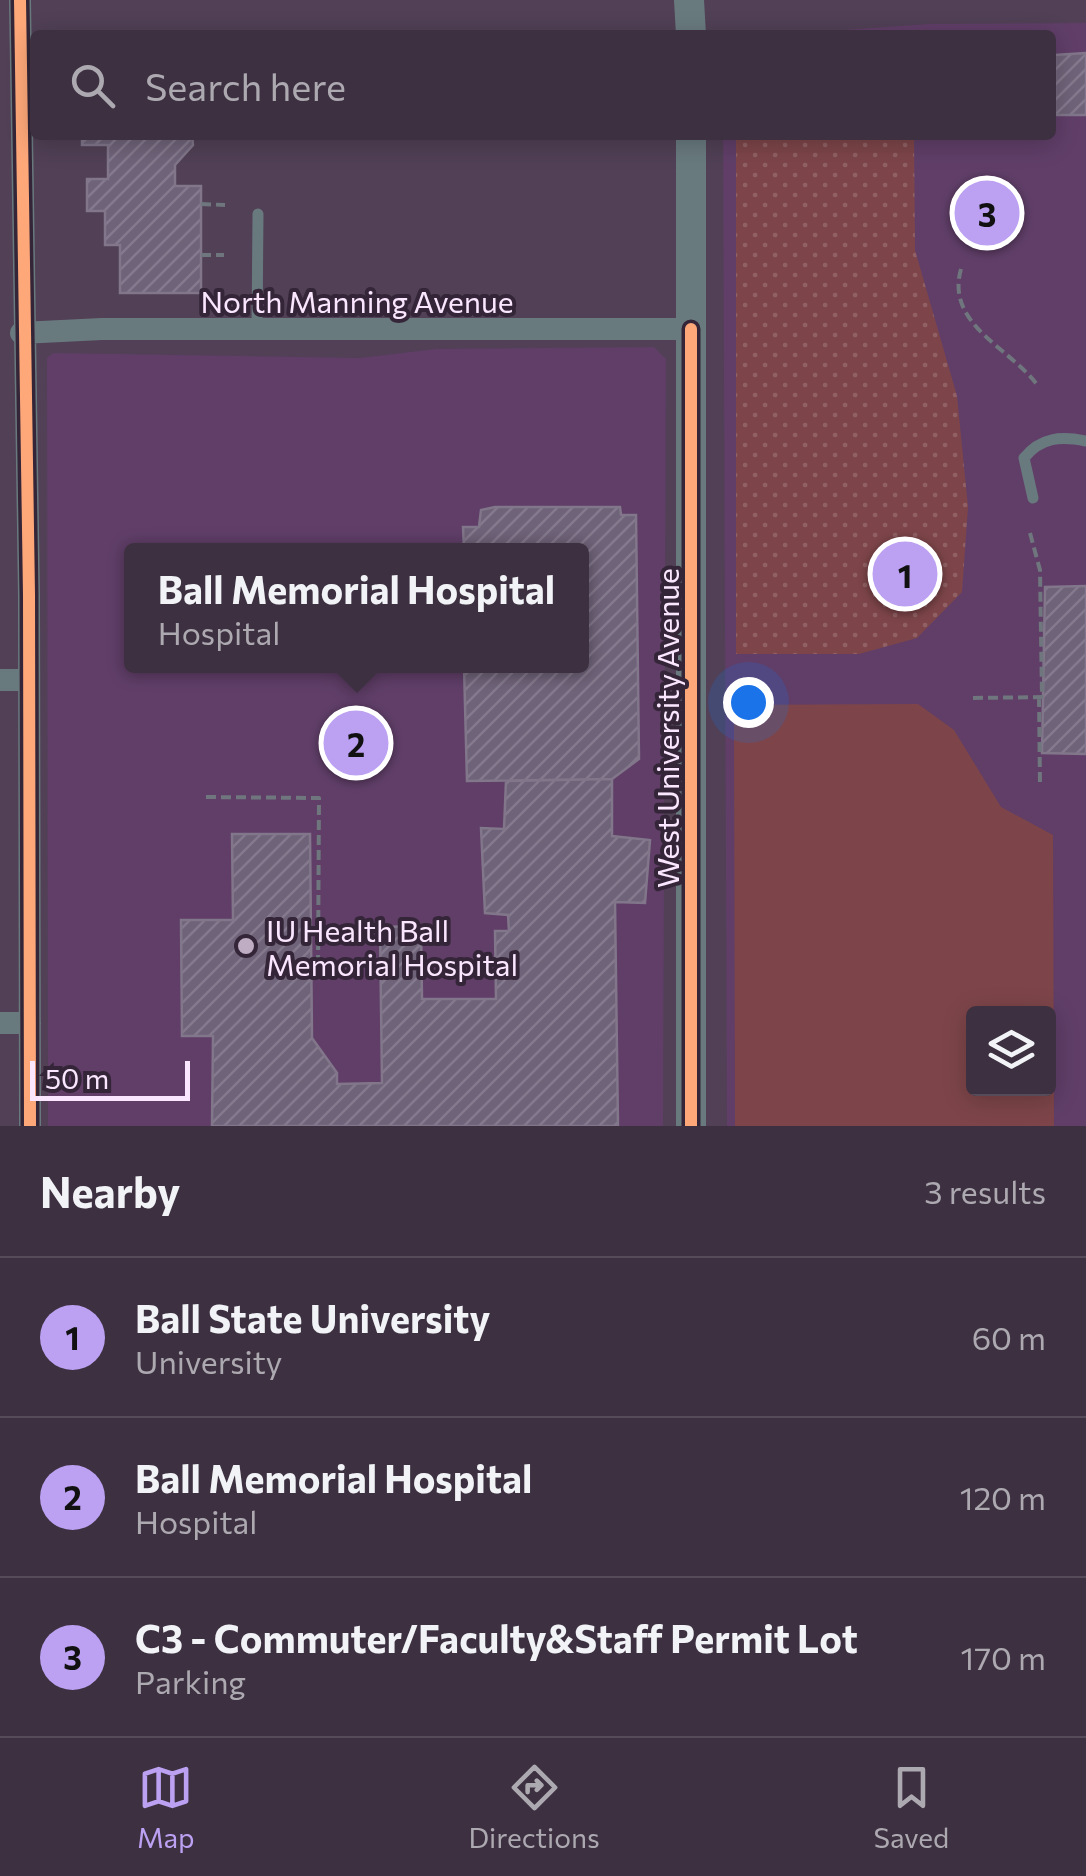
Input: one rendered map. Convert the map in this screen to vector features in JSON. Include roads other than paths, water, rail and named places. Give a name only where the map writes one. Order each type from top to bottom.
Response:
[{"type":"street","points":[[20,0],[30,1126]]},
{"type":"street","points":[[689,0],[690,30]]},
{"type":"street","name":"West University Avenue","points":[[691,140],[692,1126]]},
{"type":"street","name":"North Manning Avenue","points":[[22,333],[692,329]]},
{"type":"street","points":[[0,680],[29,680]]},
{"type":"street","points":[[0,1023],[30,1023]]},
{"type":"lane","points":[[257,329],[258,214]]},
{"type":"lane","points":[[1033,498],[1024,458],[1034,446],[1061,436],[1086,441]]},
{"type":"place","name":"C3 - Commuter/Faculty&Staff Permit Lot","points":[[987,213]]},
{"type":"place","name":"Ball State University","points":[[905,574]]},
{"type":"place","name":"Ball Memorial Hospital","points":[[356,743]]},
{"type":"place","name":"IU Health Ball Memorial Hospital","points":[[246,946]]}]
